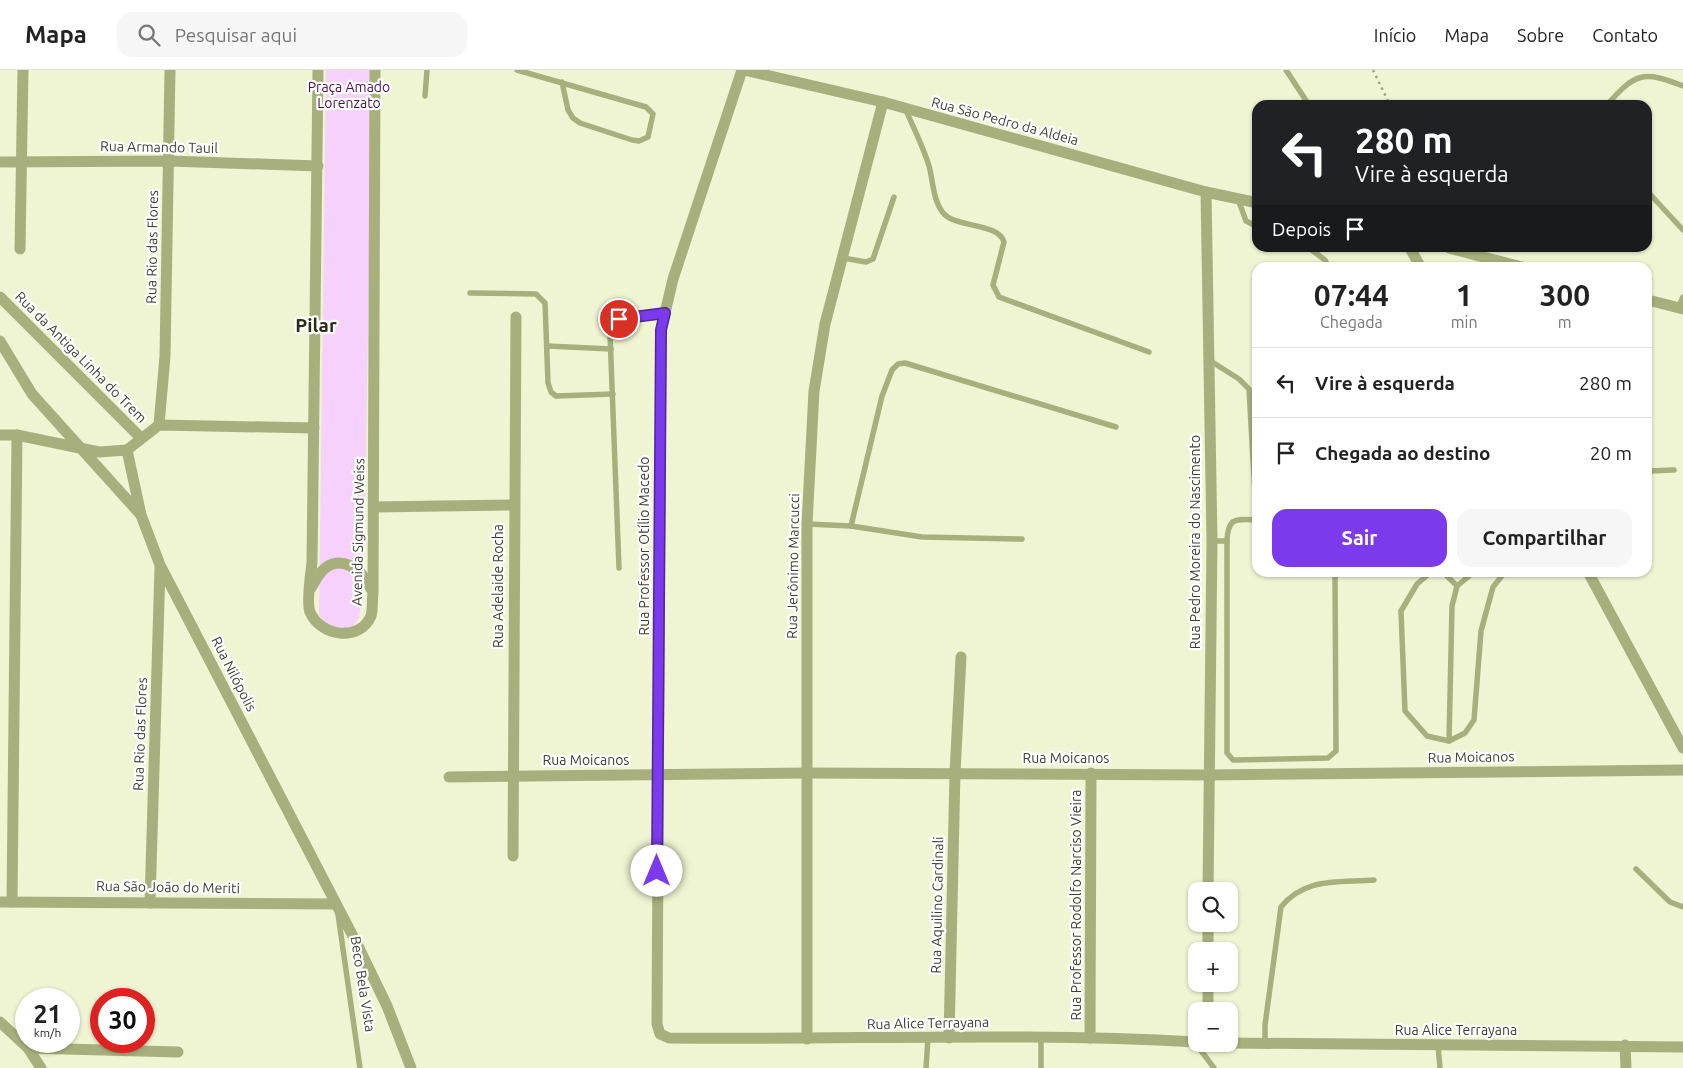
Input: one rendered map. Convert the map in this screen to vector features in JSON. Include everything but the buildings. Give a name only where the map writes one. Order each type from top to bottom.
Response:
[{"type":"street","points":[[20,249],[23,70]]},
{"type":"street","name":"Rua Rio das Flores","points":[[159,425],[165,356],[170,70]]},
{"type":"street","name":"Avenida Sigmund Weiss","points":[[318,70],[314,428],[309,610],[318,626],[339,635],[357,630],[371,616],[373,593],[375,70]]},
{"type":"street","name":"Rua São Pedro da Aldeia","points":[[743,70],[883,102],[1206,192],[1252,202]]},
{"type":"street","name":"Rua Professor Otílio Macedo","points":[[660,1034],[657,1024],[657,775],[661,330],[673,278],[743,70]]},
{"type":"street","name":"Rua Jerônimo Marcucci","points":[[808,1039],[807,524],[814,391],[826,324],[883,102]]},
{"type":"street","name":"Rua Armando Tauil","points":[[0,162],[169,161],[318,166]]},
{"type":"street","name":"Rua Pedro Moreira do Nascimento","points":[[1206,192],[1212,541],[1208,882]]},
{"type":"street","points":[[1464,252],[1502,262]]},
{"type":"street","name":"Rua da Antiga Linha do Trem","points":[[0,297],[141,438]]},
{"type":"street","points":[[1652,301],[1681,305]]},
{"type":"street","name":"Rua Adelaide Rocha","points":[[513,856],[516,317]]},
{"type":"street","points":[[0,341],[32,394],[141,515]]},
{"type":"street","points":[[0,435],[17,435],[99,452],[127,450],[159,425],[314,428]]},
{"type":"street","points":[[12,902],[17,435]]},
{"type":"street","name":"Rua Nilópolis","points":[[127,450],[141,515],[160,565],[387,1006],[411,1068]]},
{"type":"street","points":[[374,507],[514,506]]},
{"type":"street","points":[[310,590],[322,571],[334,564],[350,564],[365,576],[373,593]]},
{"type":"street","name":"Rua Rio das Flores","points":[[150,903],[160,565]]},
{"type":"street","points":[[1591,577],[1683,748]]},
{"type":"street","name":"Rua Aquilino Cardinali","points":[[948,1038],[960,657]]},
{"type":"street","name":"Rua Moicanos","points":[[449,777],[806,773],[1208,775],[1683,770]]},
{"type":"street","name":"Rua Professor Rodolfo Narciso Vieira","points":[[1090,1038],[1091,773]]},
{"type":"street","name":"Rua São João do Meriti","points":[[0,902],[336,904]]},
{"type":"street","points":[[0,1022],[15,1036]]},
{"type":"street","name":"Rua Alice Terrayana","points":[[660,1034],[668,1038],[1041,1037],[1188,1043]]},
{"type":"street","name":"Rua Alice Terrayana","points":[[1238,1043],[1683,1046]]},
{"type":"street","points":[[1625,1045],[1626,1068]]},
{"type":"street","points":[[80,1049],[178,1052]]},
{"type":"street","points":[[31,1053],[41,1068]]},
{"type":"lane","points":[[426,96],[427,70]]},
{"type":"lane","points":[[517,70],[562,82],[646,107],[653,114],[648,137],[639,141],[632,140],[580,123],[568,110],[562,82]]},
{"type":"lane","points":[[1286,70],[1306,100]]},
{"type":"lane","points":[[1612,100],[1627,83],[1646,74],[1665,78],[1683,86]]},
{"type":"lane","points":[[905,108],[925,156],[936,199],[944,214],[952,219],[996,232],[1003,237],[1004,242],[994,285],[999,297],[1149,352]]},
{"type":"lane","points":[[1652,196],[1683,230]]},
{"type":"lane","points":[[843,258],[866,262],[873,259],[894,197]]},
{"type":"lane","points":[[1238,199],[1246,221],[1252,224]]},
{"type":"lane","points":[[1314,252],[1326,262]]},
{"type":"lane","points":[[470,294],[536,294],[541,296],[545,303],[548,383],[551,392],[556,396],[612,394]]},
{"type":"lane","points":[[619,568],[610,334],[619,319],[665,313]]},
{"type":"lane","points":[[547,346],[610,349]]},
{"type":"lane","points":[[1209,360],[1239,379],[1249,389],[1252,442]]},
{"type":"lane","points":[[852,526],[882,396],[892,370],[898,364],[905,363],[1116,427]]},
{"type":"lane","points":[[1652,471],[1674,470]]},
{"type":"lane","points":[[1252,520],[1241,519],[1230,523],[1228,526],[1227,752],[1233,760],[1328,758],[1336,751],[1335,577]]},
{"type":"lane","points":[[807,524],[852,526],[922,537],[1022,539]]},
{"type":"lane","points":[[1212,541],[1227,542]]},
{"type":"lane","points":[[1425,577],[1417,584],[1401,611],[1405,712],[1427,736],[1449,741],[1465,733],[1474,720],[1481,631],[1493,588],[1501,577]]},
{"type":"lane","points":[[1448,577],[1457,586]]},
{"type":"lane","points":[[1449,741],[1453,595],[1457,586],[1468,577]]},
{"type":"lane","points":[[1636,869],[1670,902],[1683,907]]},
{"type":"lane","points":[[1265,1044],[1265,1025],[1281,907],[1291,894],[1309,885],[1374,880]]},
{"type":"lane","name":"Beco Bela Vista","points":[[336,904],[360,1068]]},
{"type":"lane","points":[[1040,1068],[1041,1037]]},
{"type":"lane","points":[[926,1068],[928,1038]]},
{"type":"lane","points":[[1438,1045],[1440,1068]]},
{"type":"lane","points":[[1202,1052],[1214,1068]]},
{"type":"path","points":[[1373,70],[1388,100]]},
{"type":"green space","name":"Praça Amado Lorenzato","points":[[326,70],[372,70],[364,585],[359,618],[349,632],[328,628],[319,614]]},
{"type":"district","name":"Pilar","points":[[316,325]]},
{"type":"route","points":[[619,319],[665,313],[661,330],[657,871]]}]
